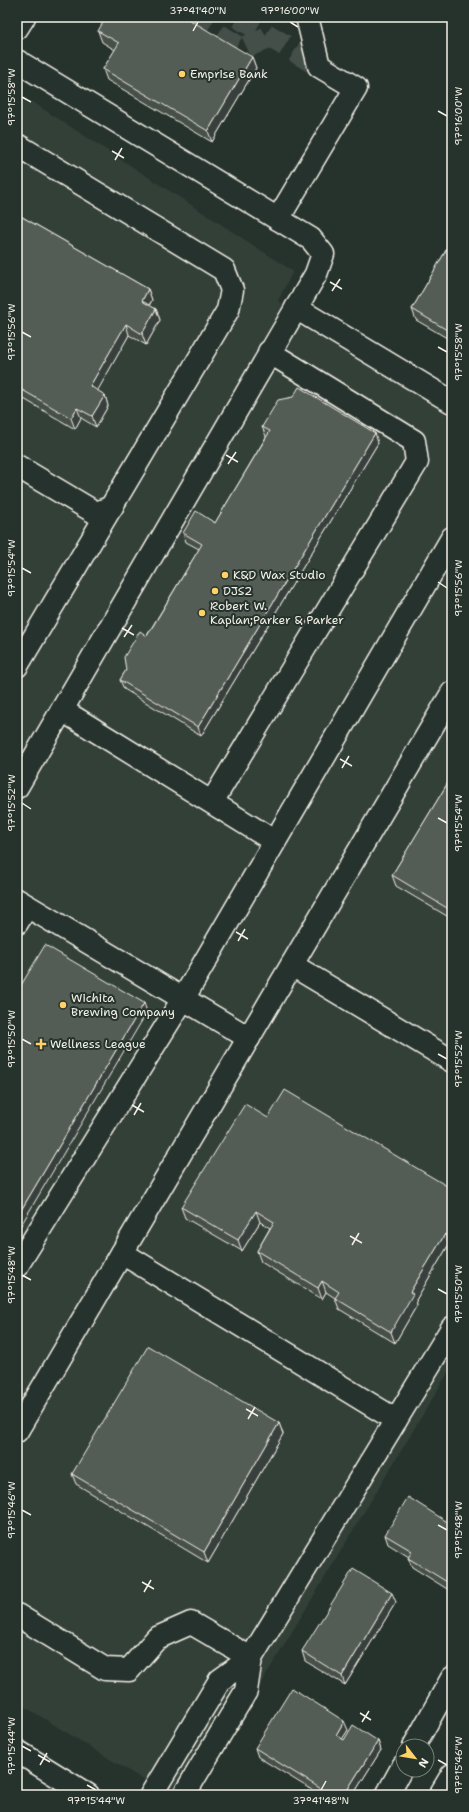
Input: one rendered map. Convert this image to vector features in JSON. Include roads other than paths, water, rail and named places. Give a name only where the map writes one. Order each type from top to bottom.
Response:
[{"type":"main road","points":[[17,28],[24,17]]},
{"type":"main road","points":[[278,220],[356,88],[319,66],[307,17]]},
{"type":"main road","points":[[17,61],[311,239],[323,254],[316,274],[269,352],[17,787]]},
{"type":"main road","points":[[17,145],[224,270],[232,290],[228,310],[17,666]]},
{"type":"main road","points":[[296,308],[452,402]]},
{"type":"main road","points":[[212,802],[417,462],[414,441],[269,352]]},
{"type":"main road","points":[[17,466],[96,513],[112,507]]},
{"type":"main road","points":[[17,1266],[183,999],[452,538]]},
{"type":"main road","points":[[19,1424],[122,1253],[452,693]]},
{"type":"main road","points":[[62,710],[274,841]]},
{"type":"main road","points":[[20,910],[183,999],[249,1038]]},
{"type":"main road","points":[[292,965],[452,1060]]},
{"type":"main road","points":[[122,1253],[396,1420]]},
{"type":"main road","points":[[184,1795],[246,1692],[251,1658],[452,1328]]},
{"type":"main road","points":[[17,1615],[105,1669],[129,1670],[157,1638],[191,1624],[251,1658]]},
{"type":"main road","points":[[151,1795],[220,1680],[251,1658]]},
{"type":"main road","points":[[418,1738],[452,1678]]},
{"type":"main road","points":[[17,1751],[88,1795]]},
{"type":"main road","points":[[440,1795],[452,1775]]},
{"type":"main road","points":[[387,1795],[396,1778]]},
{"type":"tunnel","points":[[190,17],[242,49],[270,36]]},
{"type":"tunnel","points":[[238,17],[319,66]]},
{"type":"place","name":"Emprise Bank","points":[[182,74]]},
{"type":"place","name":"K&D Wax Studio","points":[[225,575]]},
{"type":"place","name":"DJS2","points":[[215,591]]},
{"type":"place","name":"Robert W. Kaplan;Parker & Parker","points":[[202,613]]},
{"type":"place","name":"Wichita Brewing Company","points":[[63,1005]]},
{"type":"place","name":"Wellness League","points":[[41,1044]]}]
